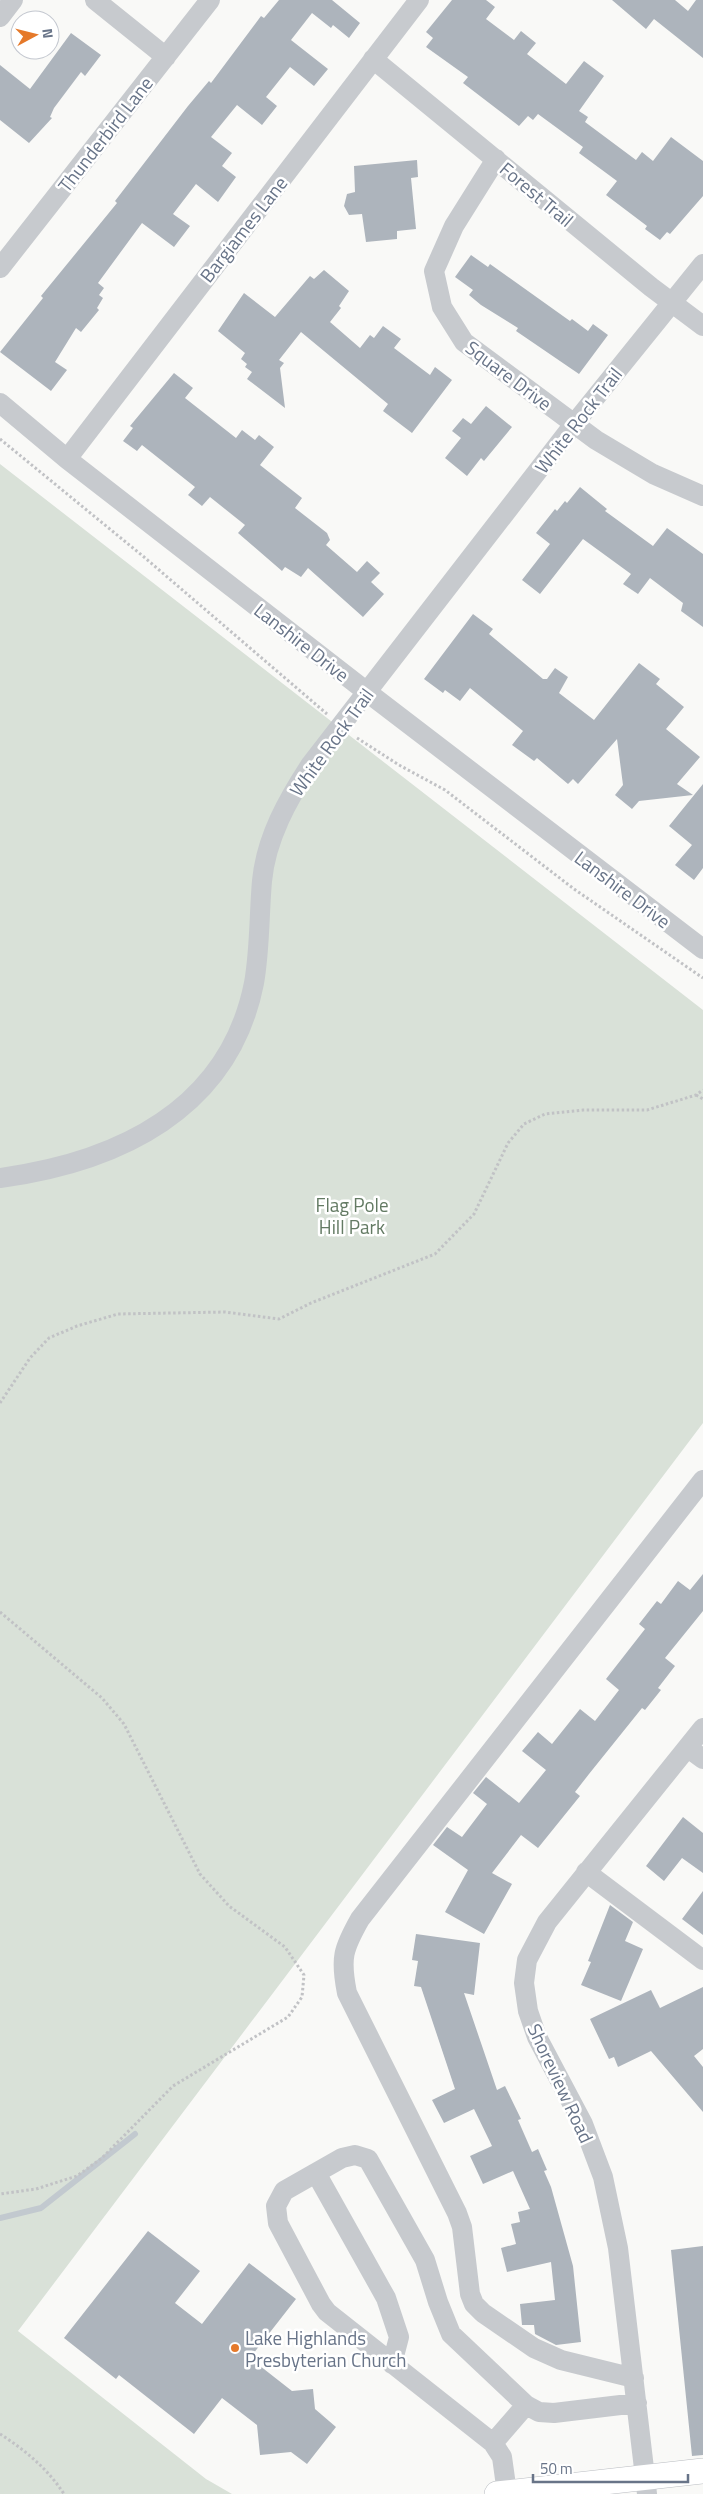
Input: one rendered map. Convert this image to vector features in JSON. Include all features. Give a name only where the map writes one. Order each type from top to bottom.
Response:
[{"type":"main road","points":[[502,2493],[646,2485],[703,2471]]},
{"type":"street","points":[[0,16],[13,0]]},
{"type":"street","points":[[95,0],[166,57]]},
{"type":"street","name":"Thunderbird Lane","points":[[0,268],[210,0]]},
{"type":"street","name":"Bargiames Lane","points":[[66,459],[419,0]]},
{"type":"street","name":"Forest Trail","points":[[373,59],[671,303],[703,326]]},
{"type":"street","name":"Square Drive","points":[[496,159],[454,226],[434,271],[442,307],[464,342],[574,424]]},
{"type":"street","name":"White Rock Trail","points":[[0,1178],[56,1168],[113,1148],[165,1120],[194,1098],[210,1081],[228,1054],[244,1020],[254,982],[262,879],[270,844],[282,812],[296,786],[574,424],[703,264]]},
{"type":"street","name":"Lanshire Drive","points":[[0,403],[66,459],[703,950]]},
{"type":"street","points":[[574,424],[653,474],[703,496]]},
{"type":"street","points":[[634,2378],[561,2360],[534,2348],[474,2304],[470,2294],[462,2227],[457,2213],[347,1993],[342,1966],[347,1943],[360,1919],[703,1480]]},
{"type":"street","name":"Shoreview Road","points":[[646,2485],[618,2248],[603,2177],[584,2124],[537,2037],[528,2011],[524,1983],[527,1960],[537,1937],[586,1872],[695,1753],[703,1728]]},
{"type":"street","points":[[586,1872],[703,1960]]},
{"type":"street","points":[[502,2493],[502,2457],[493,2443],[327,2312],[278,2223],[276,2206],[284,2191],[349,2156],[368,2159],[425,2260],[438,2302],[452,2334],[526,2405],[539,2412],[554,2413],[637,2403]]},
{"type":"street","points":[[316,2173],[386,2298],[399,2337],[392,2364]]},
{"type":"street","points":[[493,2443],[526,2405]]},
{"type":"path","points":[[0,439],[144,557],[362,743],[444,790],[574,889],[703,978]]},
{"type":"path","points":[[0,1403],[30,1358],[49,1338],[77,1326],[118,1314],[225,1312],[279,1319],[311,1303],[435,1254],[474,1214],[508,1143],[524,1124],[545,1114],[583,1110],[647,1110],[696,1095],[703,1090]]},
{"type":"path","points":[[696,1095],[703,1100]]},
{"type":"path","points":[[0,1612],[102,1698],[124,1724],[200,1874],[229,1906],[285,1947],[304,1975],[302,1998],[288,2017],[173,2086],[102,2158],[77,2176],[36,2189],[0,2194]]},
{"type":"path","points":[[0,2434],[18,2445],[42,2467],[64,2494]]},
{"type":"green space","name":"Flag Pole Hill Park","points":[[0,464],[703,1010],[703,1423],[18,2331],[206,2479],[232,2494],[0,2494]]},
{"type":"building","points":[[279,0],[332,0],[360,23],[349,38],[333,25],[331,28],[312,13],[291,40],[328,69],[314,86],[290,67],[266,97],[277,106],[262,125],[237,105],[211,137],[232,153],[222,166],[236,177],[218,202],[196,184],[173,214],[190,226],[174,247],[142,223],[98,283],[104,288],[99,295],[103,298],[97,308],[99,310],[81,332],[76,328],[55,362],[67,370],[51,391],[0,352],[43,298],[41,296],[117,203],[115,201],[188,106],[209,81],[211,83],[261,16],[264,18]]},
{"type":"building","points":[[452,0],[486,0],[495,7],[486,19],[514,40],[521,31],[536,43],[527,54],[566,84],[584,61],[604,76],[579,111],[588,117],[585,122],[636,160],[642,152],[653,161],[671,137],[703,161],[703,196],[670,234],[667,232],[660,240],[645,229],[647,226],[606,195],[617,181],[579,153],[583,147],[538,114],[533,120],[528,116],[519,126],[463,83],[468,77],[426,47],[433,38],[426,32]]},
{"type":"building","points":[[612,0],[675,0],[688,11],[696,0],[703,0],[703,58],[654,19],[646,29]]},
{"type":"building","points":[[71,33],[101,55],[85,76],[81,72],[54,108],[50,117],[52,118],[29,143],[0,120],[0,65],[30,89],[51,60],[60,60],[60,48]]},
{"type":"building","points":[[417,160],[418,177],[411,178],[416,229],[397,231],[397,239],[366,242],[362,214],[349,215],[344,206],[347,194],[355,192],[354,166]]},
{"type":"building","points":[[471,255],[488,267],[490,264],[570,321],[572,319],[588,331],[593,324],[608,335],[579,374],[516,331],[518,328],[481,305],[469,295],[473,290],[455,277]]},
{"type":"building","points":[[324,270],[349,291],[339,306],[341,308],[330,322],[360,348],[370,335],[374,338],[383,326],[401,339],[394,348],[430,375],[435,367],[452,380],[412,433],[383,411],[388,404],[301,332],[279,360],[284,363],[280,368],[285,408],[247,379],[252,372],[245,367],[247,364],[241,359],[245,353],[218,331],[244,293],[275,317],[310,276],[314,279]]},
{"type":"building","points":[[174,373],[193,388],[185,398],[236,438],[242,430],[255,440],[259,435],[274,447],[260,465],[302,498],[295,508],[327,533],[330,540],[326,545],[357,572],[367,561],[380,573],[371,582],[384,594],[363,617],[308,568],[301,577],[285,567],[282,571],[238,533],[245,525],[210,497],[202,506],[188,495],[195,487],[142,445],[137,451],[123,441],[133,428],[130,426]]},
{"type":"building","points":[[486,406],[512,427],[484,461],[481,458],[467,476],[445,458],[461,438],[452,431],[463,418],[471,424]]},
{"type":"building","points":[[580,487],[607,509],[605,511],[653,546],[667,528],[703,554],[703,627],[681,611],[683,603],[650,578],[638,594],[623,584],[631,574],[583,539],[540,594],[522,580],[550,544],[536,533],[555,509],[557,511],[565,501],[567,503]]},
{"type":"building","points":[[473,614],[493,629],[489,634],[543,679],[547,679],[555,668],[568,677],[559,693],[594,720],[639,663],[660,679],[656,684],[684,707],[666,729],[700,757],[677,784],[693,795],[639,801],[632,809],[615,795],[623,785],[617,739],[578,784],[573,779],[568,784],[537,758],[534,761],[512,745],[523,731],[470,688],[460,701],[445,690],[443,693],[424,679]]},
{"type":"building","points":[[703,784],[703,868],[694,880],[675,865],[692,845],[669,826]]},
{"type":"building","points":[[703,1574],[703,1611],[665,1658],[675,1666],[658,1688],[661,1690],[645,1710],[642,1708],[589,1774],[575,1792],[580,1796],[538,1848],[521,1835],[492,1873],[512,1884],[484,1934],[445,1912],[468,1870],[433,1845],[447,1827],[462,1837],[487,1804],[473,1793],[486,1777],[519,1803],[546,1770],[522,1751],[538,1732],[552,1744],[580,1709],[595,1721],[619,1690],[606,1679],[645,1629],[639,1624],[657,1601],[661,1604],[678,1581],[690,1590]]},
{"type":"building","points":[[683,1817],[703,1833],[703,1873],[682,1858],[664,1881],[646,1866]]},
{"type":"building","points":[[703,1891],[703,1935],[682,1919]]},
{"type":"building","points":[[610,1905],[633,1922],[625,1941],[643,1949],[621,2001],[581,1985],[591,1962],[588,1961]]},
{"type":"building","points":[[416,1934],[480,1943],[474,1995],[464,1993],[497,2090],[505,2086],[521,2119],[518,2120],[532,2152],[538,2149],[547,2170],[544,2171],[551,2187],[573,2266],[581,2342],[556,2345],[535,2334],[534,2325],[522,2325],[520,2304],[555,2300],[551,2262],[507,2272],[501,2248],[516,2244],[511,2224],[520,2222],[518,2212],[530,2209],[513,2171],[483,2184],[470,2156],[492,2146],[474,2109],[444,2123],[432,2100],[455,2089],[421,1987],[414,1986],[418,1961],[412,1960]]},
{"type":"building","points":[[703,1987],[703,2049],[694,2056],[703,2067],[703,2112],[651,2051],[618,2067],[614,2057],[609,2059],[590,2019],[651,1990],[660,2008]]},
{"type":"building","points":[[148,2231],[200,2271],[175,2303],[202,2324],[249,2263],[296,2299],[250,2358],[292,2391],[313,2389],[315,2409],[336,2427],[307,2464],[291,2452],[260,2455],[257,2425],[222,2398],[194,2434],[119,2375],[116,2379],[64,2338]]},
{"type":"building","points":[[703,2246],[703,2455],[692,2456],[671,2250]]},
{"type":"waterway","points":[[0,2218],[41,2208],[135,2134]]},
{"type":"place","name":"Lake Highlands Presbyterian Church","points":[[235,2348]]}]
